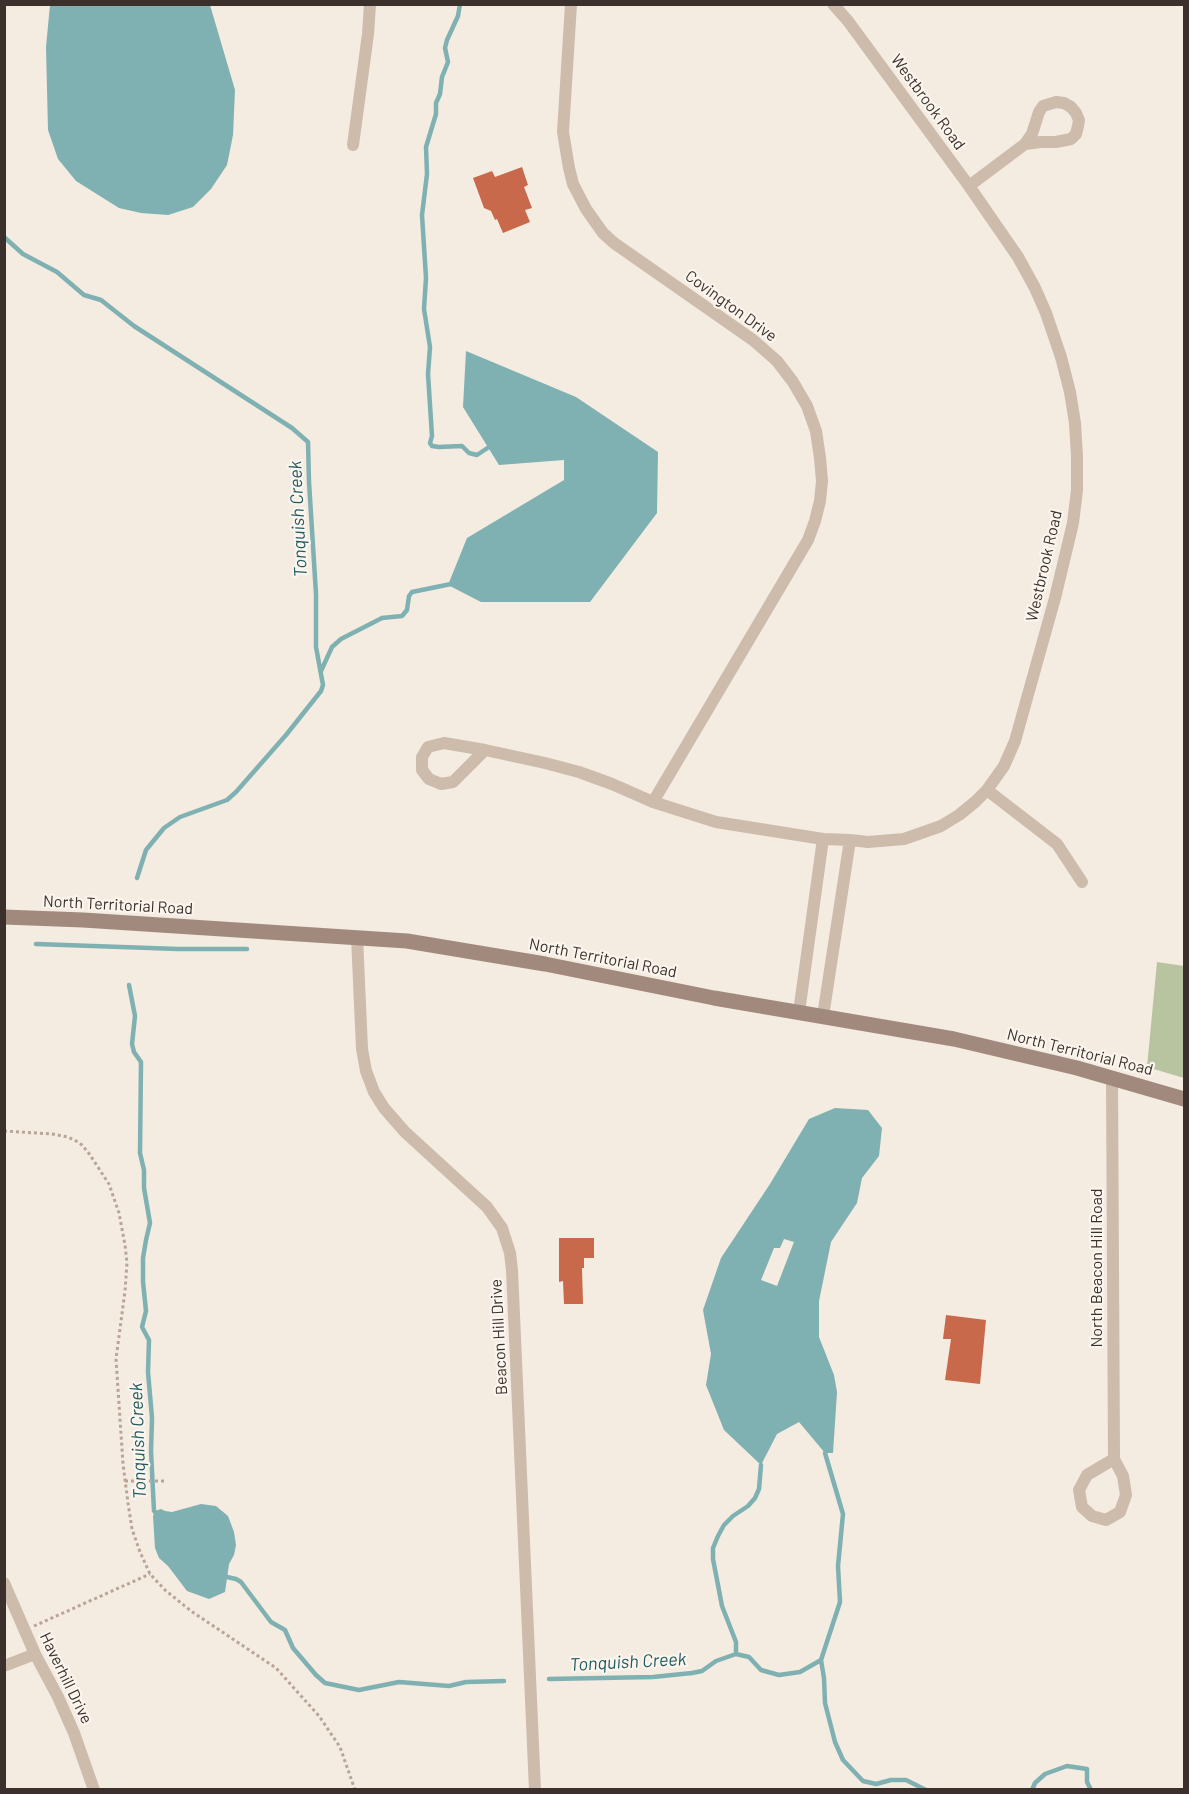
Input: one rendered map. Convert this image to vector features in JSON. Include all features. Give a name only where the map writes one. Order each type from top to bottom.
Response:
[{"type":"main road","name":"North Territorial Road","points":[[4,917],[83,920],[407,942],[534,962],[714,998],[954,1039],[1112,1077],[1185,1099]]},
{"type":"street","points":[[353,145],[370,4]]},
{"type":"street","name":"Covington Drive","points":[[571,4],[563,132],[568,168],[573,184],[586,209],[598,227],[614,243],[753,340],[777,361],[794,382],[807,406],[816,431],[820,458],[822,481],[820,501],[808,540],[653,802]]},
{"type":"street","name":"Westbrook Road","points":[[485,750],[453,782],[441,784],[429,779],[422,770],[422,757],[428,747],[444,742],[485,750],[545,763],[579,772],[612,783],[653,802],[716,822],[823,839],[868,842],[904,839],[924,833],[959,815],[987,790],[1004,766],[1015,741],[1073,524],[1077,490],[1077,456],[1070,392],[1046,313],[1018,257],[969,186],[834,4]]},
{"type":"street","points":[[969,186],[1025,144],[1032,134],[1042,106],[1056,102],[1064,103],[1076,113],[1079,120],[1078,126],[1076,134],[1071,139],[1025,144]]},
{"type":"street","points":[[987,790],[1057,843],[1082,882]]},
{"type":"street","points":[[799,1012],[823,839]]},
{"type":"street","points":[[823,1016],[850,840]]},
{"type":"street","name":"Beacon Hill Drive","points":[[357,938],[362,1049],[366,1071],[374,1092],[384,1108],[405,1132],[488,1207],[502,1228],[510,1253],[535,1790]]},
{"type":"street","name":"North Beacon Hill Road","points":[[1112,1077],[1114,1459],[1123,1476],[1126,1496],[1120,1512],[1106,1520],[1092,1516],[1082,1507],[1079,1490],[1087,1475],[1114,1459]]},
{"type":"street","name":"Haverhill Drive","points":[[4,1583],[35,1654],[74,1732],[94,1790]]},
{"type":"street","points":[[4,1666],[35,1654]]},
{"type":"path","points":[[4,1131],[52,1134],[68,1137],[80,1143],[109,1184],[119,1213],[127,1263],[116,1369],[125,1481],[132,1529],[150,1574],[165,1590],[191,1611],[283,1674],[319,1716],[340,1747],[355,1790]]},
{"type":"path","points":[[125,1481],[164,1481]]},
{"type":"path","points":[[25,1631],[150,1574]]},
{"type":"green space","points":[[1157,962],[1184,966],[1184,1078],[1147,1067]]},
{"type":"water","points":[[50,5],[210,5],[235,90],[233,135],[227,165],[211,189],[193,207],[168,215],[141,213],[119,208],[76,181],[58,159],[48,130],[46,47]]},
{"type":"water","points":[[466,351],[576,397],[658,452],[657,513],[590,602],[481,602],[448,585],[467,538],[564,480],[564,460],[499,465],[463,407]]},
{"type":"water","points":[[835,1108],[868,1110],[882,1128],[879,1156],[862,1178],[857,1203],[831,1242],[819,1301],[819,1337],[834,1375],[837,1392],[833,1453],[825,1453],[799,1422],[777,1434],[761,1465],[724,1430],[706,1385],[711,1354],[703,1310],[721,1258],[770,1184],[809,1119]],"holes":[[[784,1239],[794,1242],[777,1286],[761,1280],[774,1248],[780,1248]]]},
{"type":"water","points":[[201,1504],[216,1506],[228,1516],[236,1545],[229,1564],[225,1592],[209,1599],[187,1591],[159,1558],[155,1548],[153,1516],[155,1511],[161,1509],[172,1512]]},
{"type":"building","points":[[522,167],[528,185],[524,187],[532,208],[525,210],[530,222],[503,233],[491,211],[484,208],[473,178],[492,171],[495,177]]},
{"type":"building","points":[[559,1238],[594,1238],[594,1258],[584,1258],[584,1268],[582,1268],[583,1304],[564,1304],[563,1281],[559,1282]]},
{"type":"building","points":[[946,1315],[986,1320],[980,1384],[945,1380],[951,1339],[943,1339]]},
{"type":"waterway","points":[[460,4],[458,16],[445,48],[448,62],[442,77],[436,114],[426,147],[427,174],[422,215],[426,278],[424,309],[430,347],[428,374],[432,436],[430,443],[432,446],[439,447],[462,446],[469,453],[477,455],[492,445]]},
{"type":"waterway","name":"Tonquish Creek","points":[[4,237],[23,254],[57,272],[84,295],[101,300],[134,326],[292,428],[308,442],[316,594],[316,647],[323,685],[321,691],[286,735],[227,800],[180,817],[164,828],[146,850],[137,878]]},
{"type":"waterway","points":[[321,671],[332,647],[341,639],[382,618],[402,616],[407,610],[409,596],[412,592],[451,584]]},
{"type":"waterway","points":[[36,944],[247,949]]},
{"type":"waterway","name":"Tonquish Creek","points":[[129,985],[135,1016],[132,1044],[141,1062],[140,1153],[150,1223],[143,1258],[146,1311],[142,1327],[149,1340],[148,1372],[152,1418],[154,1511],[159,1516]]},
{"type":"waterway","points":[[825,1453],[843,1514],[838,1566],[840,1602],[821,1660],[825,1703],[835,1742],[843,1760],[863,1781],[876,1784],[891,1780],[906,1780],[926,1790]]},
{"type":"waterway","points":[[736,1654],[736,1642],[722,1606],[713,1548],[724,1525],[755,1498],[759,1489],[761,1465]]},
{"type":"waterway","name":"Tonquish Creek","points":[[223,1574],[241,1582],[271,1622],[285,1630],[293,1648],[325,1683],[359,1690],[399,1682],[449,1686],[466,1682],[504,1681]]},
{"type":"waterway","name":"Tonquish Creek","points":[[549,1679],[653,1677],[692,1673],[702,1671],[716,1661],[736,1654],[749,1657],[761,1670],[779,1675],[800,1672],[821,1660]]},
{"type":"waterway","name":"Tonquish Creek","points":[[1032,1790],[1035,1783],[1045,1774],[1067,1766],[1087,1769],[1087,1782],[1091,1790]]}]
